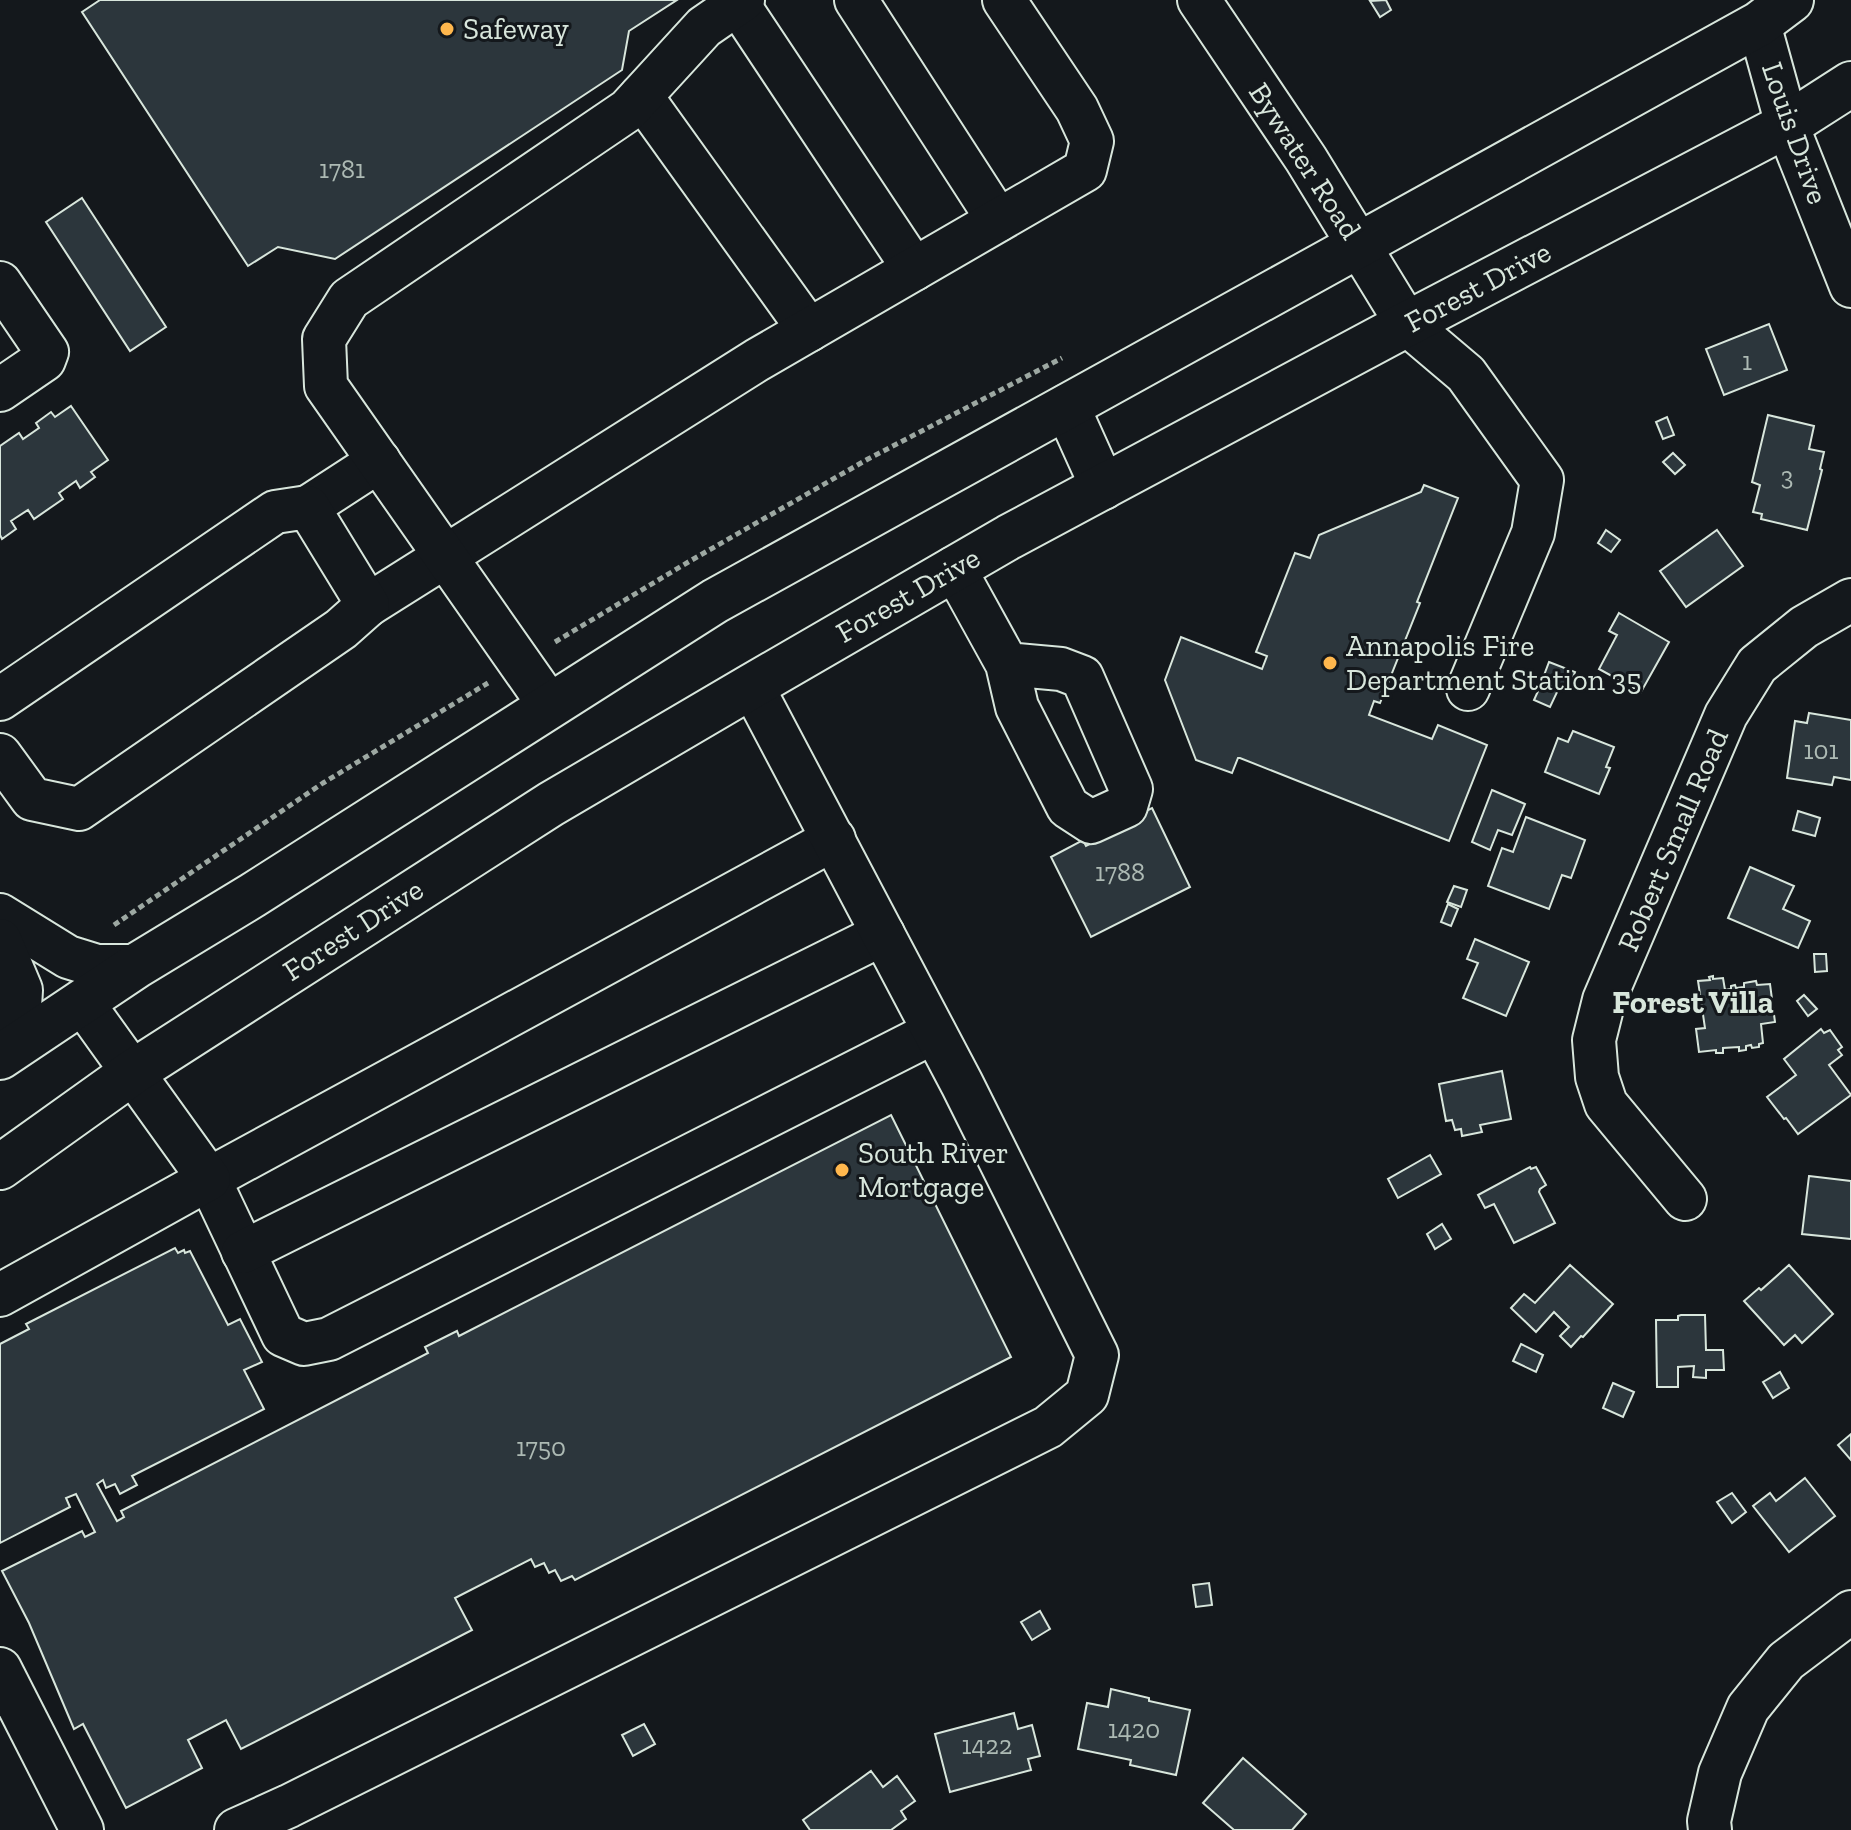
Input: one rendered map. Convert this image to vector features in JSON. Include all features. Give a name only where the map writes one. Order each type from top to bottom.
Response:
[{"type":"main road","points":[[2,1055],[136,966],[715,601],[1775,12]]},
{"type":"main road","name":"Forest Drive","points":[[0,1167],[133,1072],[551,804],[752,686],[1009,537],[1787,125],[1851,84]]},
{"type":"main road","points":[[1067,407],[1103,487]]},
{"type":"street","points":[[856,0],[998,220]]},
{"type":"street","points":[[0,755],[32,799],[79,809],[341,629],[368,605],[445,555],[757,360],[1085,170],[1092,141],[1077,109],[1004,0]]},
{"type":"street","name":"Bywater Road","points":[[1199,0],[1306,159],[1407,324],[1466,374],[1542,480],[1533,533],[1468,689]]},
{"type":"street","points":[[550,706],[326,386],[324,339],[349,299],[628,110],[704,27],[740,2],[914,269]]},
{"type":"street","name":"Louis Drive","points":[[1775,12],[1787,125],[1851,286]]},
{"type":"street","points":[[641,96],[809,330]]},
{"type":"street","points":[[0,283],[47,352],[44,360],[0,390]]},
{"type":"street","points":[[0,699],[275,512],[308,507],[379,461]]},
{"type":"street","points":[[308,507],[368,605]]},
{"type":"street","points":[[954,568],[1007,664]]},
{"type":"street","name":"Robert Small Road","points":[[1685,1199],[1606,1104],[1597,1077],[1594,1040],[1604,1000],[1726,715],[1757,665],[1804,627],[1851,600]]},
{"type":"street","points":[[236,1830],[1048,1427],[1087,1395],[1097,1355],[934,1032],[752,686]]},
{"type":"street","points":[[0,1295],[834,839]]},
{"type":"street","points":[[0,915],[68,957],[97,966],[136,966]]},
{"type":"street","points":[[243,1252],[883,934]]},
{"type":"street","points":[[0,940],[21,990],[19,1024],[2,1055]]},
{"type":"street","points":[[82,1002],[209,1179],[283,1335],[304,1344],[329,1339],[934,1032]]},
{"type":"street","points":[[1710,1830],[1709,1821],[1720,1773],[1748,1708],[1786,1661],[1845,1632]]},
{"type":"street","points":[[0,1669],[82,1830]]},
{"type":"building","points":[[100,0],[677,0],[629,31],[622,70],[335,259],[278,247],[248,266],[82,12]]},
{"type":"building","points":[[1386,0],[1391,10],[1380,17],[1370,1]]},
{"type":"building","points":[[82,198],[166,327],[130,351],[46,222]]},
{"type":"building","points":[[1769,324],[1787,370],[1724,395],[1706,349]]},
{"type":"building","points":[[71,406],[108,460],[91,472],[95,477],[80,488],[76,481],[59,493],[63,499],[34,519],[28,510],[11,521],[16,529],[2,539],[0,446],[19,433],[23,439],[39,428],[36,423],[51,412],[55,417]]},
{"type":"building","points":[[1768,415],[1814,426],[1809,449],[1824,452],[1807,530],[1761,519],[1762,514],[1753,512],[1760,485],[1752,482]]},
{"type":"building","points":[[1667,417],[1674,435],[1663,439],[1656,422]]},
{"type":"building","points":[[1673,453],[1685,465],[1675,474],[1663,462]]},
{"type":"building","name":"Annapolis Fire Department Station 35","points":[[1424,485],[1458,498],[1380,703],[1374,701],[1369,715],[1432,739],[1438,725],[1487,745],[1449,841],[1240,758],[1232,773],[1196,760],[1165,680],[1181,637],[1262,669],[1267,656],[1256,652],[1295,553],[1310,558],[1319,535],[1421,492]]},
{"type":"building","points":[[1606,530],[1620,540],[1611,552],[1598,543]]},
{"type":"building","points":[[1717,530],[1743,566],[1686,607],[1660,571]]},
{"type":"building","points":[[1619,613],[1669,642],[1641,692],[1599,669],[1617,635],[1609,631]]},
{"type":"building","points":[[1549,662],[1575,672],[1569,689],[1543,678]]},
{"type":"building","points":[[1543,680],[1559,688],[1550,707],[1534,700]]},
{"type":"building","points":[[1809,713],[1851,720],[1851,780],[1834,777],[1832,785],[1787,778],[1795,721],[1807,723]]},
{"type":"building","points":[[1573,731],[1614,747],[1606,767],[1610,768],[1599,794],[1545,772],[1558,738],[1568,742]]},
{"type":"building","points":[[1492,790],[1525,804],[1512,835],[1498,830],[1490,850],[1472,842]]},
{"type":"building","points":[[1152,808],[1190,887],[1091,937],[1051,857],[1083,840],[1086,846],[1124,827],[1122,823]]},
{"type":"building","points":[[1798,811],[1820,818],[1815,836],[1793,830]]},
{"type":"building","points":[[1526,817],[1585,840],[1571,878],[1562,875],[1549,909],[1488,886],[1502,848],[1513,852]]},
{"type":"building","points":[[1750,867],[1794,886],[1783,909],[1810,921],[1798,948],[1728,918]]},
{"type":"building","points":[[1454,886],[1467,890],[1461,907],[1447,902]]},
{"type":"building","points":[[1448,904],[1458,909],[1451,926],[1441,922]]},
{"type":"building","points":[[1475,939],[1529,962],[1506,1016],[1463,998],[1478,963],[1467,959]]},
{"type":"building","points":[[1814,954],[1826,954],[1827,971],[1815,972]]},
{"type":"building","points":[[1713,976],[1713,979],[1723,978],[1725,990],[1735,985],[1736,988],[1744,987],[1744,983],[1756,981],[1757,985],[1770,984],[1775,1022],[1761,1024],[1763,1043],[1759,1047],[1746,1046],[1746,1050],[1739,1051],[1739,1047],[1723,1048],[1723,1053],[1716,1053],[1716,1050],[1699,1052],[1696,1029],[1705,1028],[1698,981],[1710,980],[1709,977]]},
{"type":"building","points":[[1804,995],[1817,1009],[1808,1016],[1797,1001]]},
{"type":"building","points":[[1821,1029],[1824,1033],[1830,1030],[1842,1047],[1838,1050],[1842,1055],[1829,1065],[1851,1095],[1798,1134],[1767,1097],[1796,1075],[1784,1059]]},
{"type":"building","points":[[1502,1071],[1511,1119],[1480,1125],[1482,1132],[1462,1136],[1461,1129],[1455,1130],[1452,1120],[1446,1121],[1439,1084]]},
{"type":"building","points":[[891,1115],[1011,1357],[575,1580],[572,1576],[561,1581],[555,1570],[549,1573],[544,1563],[535,1567],[531,1559],[455,1598],[472,1630],[241,1749],[226,1720],[188,1740],[202,1768],[126,1808],[83,1724],[74,1729],[29,1623],[2,1571],[82,1531],[85,1537],[95,1532],[76,1494],[66,1498],[70,1507],[0,1543],[0,1344],[29,1329],[26,1324],[175,1248],[178,1253],[190,1251],[228,1325],[240,1319],[262,1362],[244,1370],[264,1409],[132,1476],[137,1485],[120,1494],[115,1484],[106,1488],[103,1480],[97,1484],[117,1521],[124,1517],[121,1511],[428,1353],[425,1347],[457,1331],[459,1336]]},
{"type":"building","points":[[1430,1155],[1441,1174],[1398,1198],[1388,1179]]},
{"type":"building","points":[[1530,1167],[1536,1167],[1546,1185],[1539,1192],[1555,1223],[1514,1243],[1494,1204],[1485,1208],[1478,1195]]},
{"type":"building","points":[[1809,1176],[1851,1181],[1851,1239],[1802,1234]]},
{"type":"building","points":[[1442,1224],[1451,1239],[1435,1249],[1427,1234]]},
{"type":"building","points":[[1570,1265],[1613,1304],[1571,1347],[1560,1336],[1569,1327],[1554,1312],[1536,1332],[1511,1308],[1524,1294],[1535,1303]]},
{"type":"building","points":[[1789,1265],[1833,1314],[1802,1343],[1795,1335],[1784,1345],[1744,1301]]},
{"type":"building","points":[[1681,1315],[1705,1315],[1706,1350],[1723,1350],[1724,1370],[1706,1370],[1706,1378],[1693,1377],[1694,1366],[1678,1367],[1678,1387],[1657,1387],[1656,1320],[1678,1320]]},
{"type":"building","points":[[1521,1344],[1543,1355],[1536,1372],[1513,1361]]},
{"type":"building","points":[[1780,1372],[1789,1388],[1773,1398],[1763,1382]]},
{"type":"building","points":[[1613,1383],[1634,1392],[1623,1417],[1603,1408]]},
{"type":"building","points":[[1851,1434],[1851,1460],[1838,1445]]},
{"type":"building","points":[[1805,1478],[1835,1516],[1789,1552],[1753,1506],[1770,1493],[1776,1501]]},
{"type":"building","points":[[1732,1493],[1746,1512],[1732,1523],[1717,1502]]},
{"type":"building","points":[[1209,1583],[1212,1605],[1196,1607],[1193,1585]]},
{"type":"building","points":[[1040,1611],[1050,1629],[1032,1640],[1021,1622]]},
{"type":"building","points":[[1111,1689],[1190,1710],[1176,1775],[1130,1765],[1131,1760],[1078,1749],[1087,1703],[1108,1707]]},
{"type":"building","points":[[1014,1713],[1018,1729],[1032,1725],[1040,1756],[1028,1759],[1031,1770],[950,1792],[935,1734]]},
{"type":"building","points":[[644,1724],[655,1744],[633,1756],[622,1735]]},
{"type":"building","points":[[1243,1758],[1306,1814],[1292,1830],[1234,1830],[1203,1803]]},
{"type":"building","points":[[871,1771],[883,1787],[897,1776],[915,1801],[901,1811],[906,1819],[891,1830],[810,1830],[803,1820]]},
{"type":"place","name":"Safeway","points":[[447,29]]},
{"type":"place","name":"Annapolis Fire Department Station 35","points":[[1330,663]]},
{"type":"place","name":"South River Mortgage","points":[[842,1170]]},
{"type":"district","name":"Forest Villa","points":[[1693,1002]]}]
